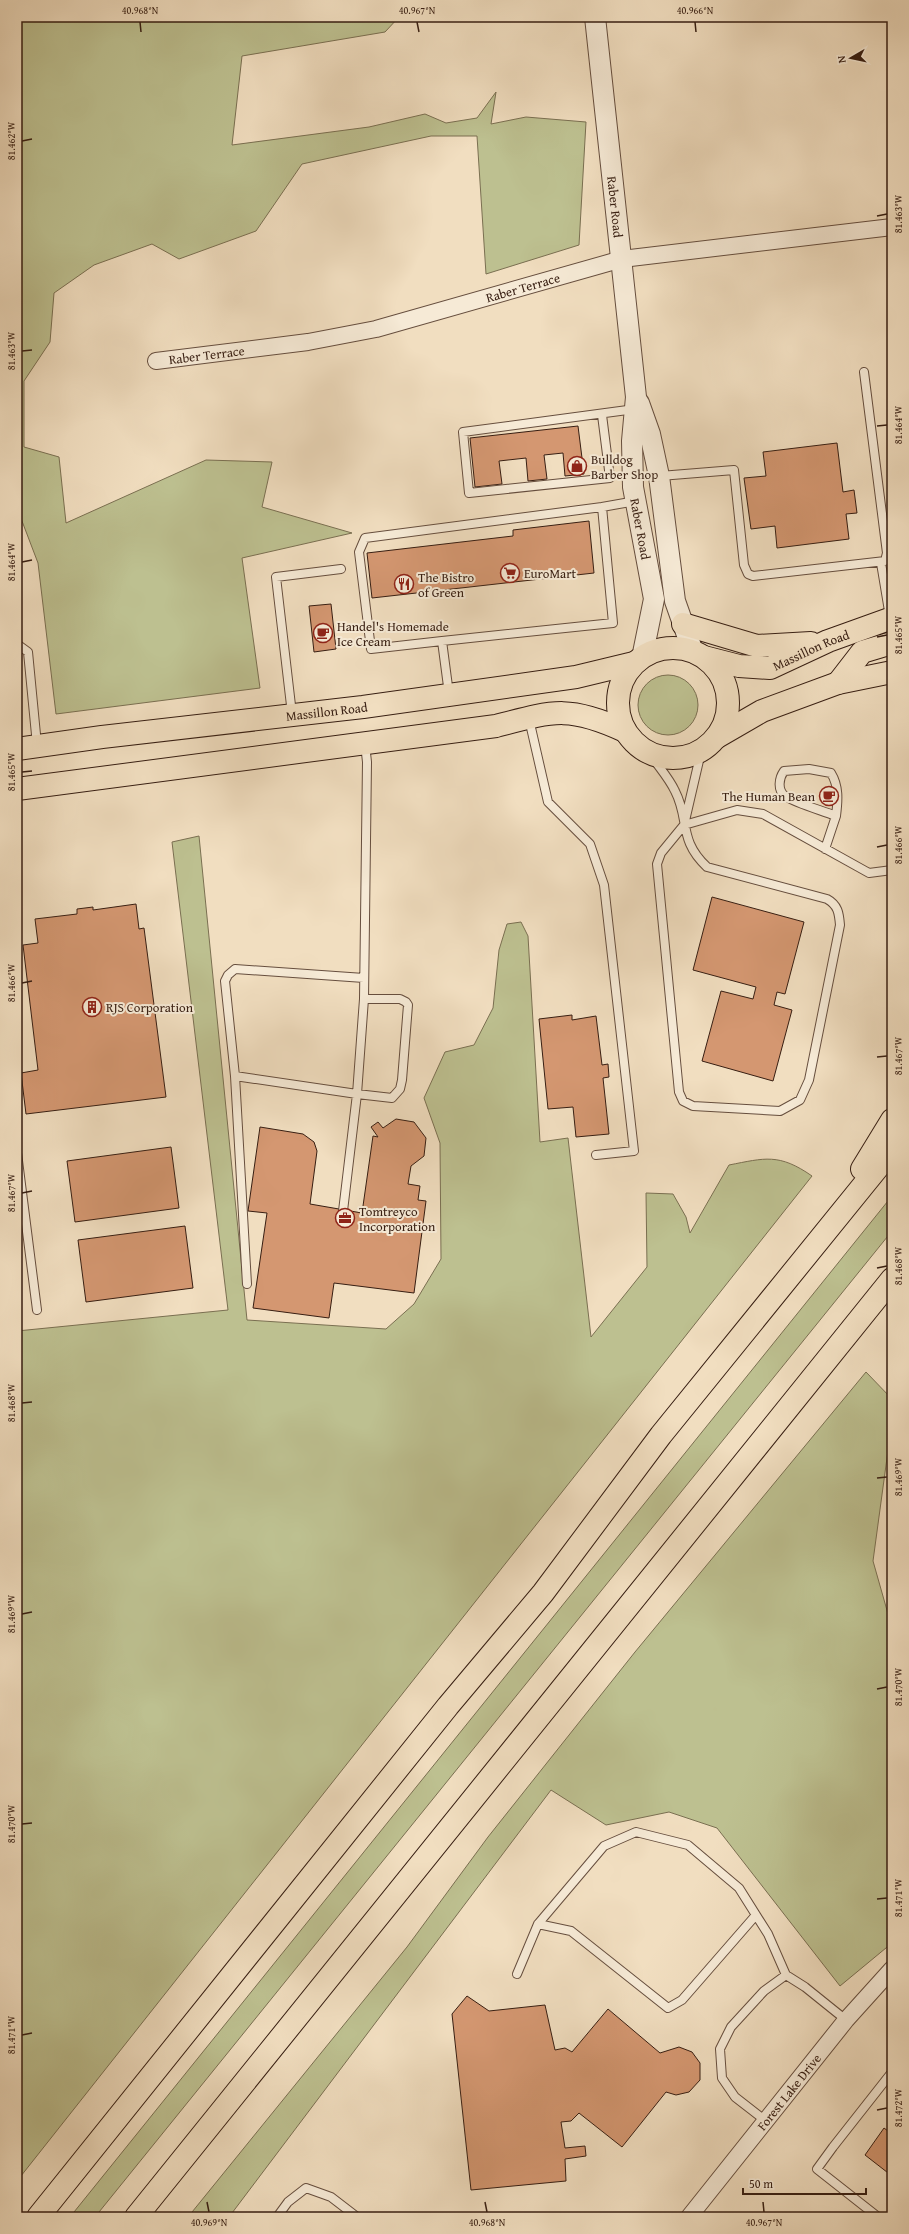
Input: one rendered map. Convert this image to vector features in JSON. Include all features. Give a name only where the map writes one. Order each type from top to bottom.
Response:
[{"type":"main road","name":"Massillon Road","points":[[698,655],[739,666],[770,668],[828,641],[891,618]]},
{"type":"main road","points":[[683,624],[757,646],[828,641]]},
{"type":"main road","points":[[838,683],[862,652],[892,644]]},
{"type":"main road","points":[[717,737],[725,725],[729,706],[726,687],[718,670],[698,655],[687,650],[668,648],[650,653],[638,661],[623,678],[618,697],[618,714],[625,731],[636,744],[650,754],[667,759],[679,758],[701,752],[717,737],[762,711],[838,683],[892,672]]},
{"type":"main road","name":"Massillon Road","points":[[27,748],[102,737],[449,695],[576,677],[638,661]]},
{"type":"main road","points":[[17,789],[496,726],[548,713],[570,712],[600,719],[625,731]]},
{"type":"main road","points":[[818,1239],[892,1120]]},
{"type":"main road","points":[[38,2217],[448,1706],[543,1593],[661,1435],[818,1239],[892,1150]]},
{"type":"main road","points":[[136,2217],[892,1279]]},
{"type":"street","name":"Raber Road","points":[[595,17],[622,259],[636,403],[632,441],[633,487],[654,599],[638,661]]},
{"type":"street","name":"Raber Terrace","points":[[156,361],[308,342],[376,328],[622,259],[892,227]]},
{"type":"street","name":"Raber Road","points":[[636,403],[650,434],[659,476],[675,601],[683,624],[698,655]]},
{"type":"street","name":"Forest Lake Drive","points":[[688,2217],[846,2020],[892,1969]]},
{"type":"lane","points":[[659,476],[734,470],[744,565],[748,574],[753,576],[881,563],[887,559],[887,554],[864,372]]},
{"type":"lane","points":[[602,415],[610,478],[469,493],[463,432],[602,415],[636,403]]},
{"type":"lane","points":[[602,507],[613,623],[372,649],[359,552],[365,538],[602,507],[636,501]]},
{"type":"lane","points":[[881,563],[891,618]]},
{"type":"lane","points":[[292,715],[276,577],[341,569]]},
{"type":"lane","points":[[442,641],[449,695]]},
{"type":"lane","points":[[17,644],[28,652],[27,748]]},
{"type":"lane","points":[[529,717],[548,802],[590,844],[604,885],[634,1150],[596,1155]]},
{"type":"lane","points":[[343,1210],[358,1094],[364,999],[367,762],[365,743]]},
{"type":"lane","points":[[650,754],[676,792],[684,825],[688,842],[694,855],[707,867],[827,899],[835,903],[839,912],[840,925],[809,1080],[800,1100],[780,1111],[693,1106],[683,1101],[679,1092],[657,864],[661,853],[684,825],[701,752]]},
{"type":"lane","points":[[825,849],[836,816],[838,801],[836,781],[831,773],[809,769],[784,771],[779,778],[780,787],[784,796],[836,816]]},
{"type":"lane","points":[[684,825],[737,810],[763,814],[869,873],[892,870]]},
{"type":"lane","points":[[247,1284],[235,1076],[225,981],[228,974],[235,969],[364,978]]},
{"type":"lane","points":[[235,1076],[392,1098],[400,1089],[408,1009],[406,1002],[403,1000],[364,999]]},
{"type":"lane","points":[[17,1153],[37,1310]]},
{"type":"lane","points":[[892,1469],[892,1476]]},
{"type":"lane","points":[[517,1974],[538,1924],[604,1846],[636,1832],[688,1846],[739,1888],[768,1934],[786,1975],[806,1987],[846,2020]]},
{"type":"lane","points":[[538,1924],[571,1931],[668,2008],[682,2000],[756,1915]]},
{"type":"lane","points":[[766,2121],[735,2097],[722,2078],[720,2049],[731,2027],[764,1991],[786,1975]]},
{"type":"lane","points":[[878,2217],[817,2169],[892,2072]]},
{"type":"lane","points":[[277,2217],[288,2202],[306,2188],[331,2196],[357,2217]]},
{"type":"green space","points":[[17,17],[399,17],[385,32],[242,56],[232,145],[369,127],[425,114],[446,123],[477,118],[496,92],[491,124],[526,117],[586,122],[579,245],[486,274],[477,136],[431,136],[302,164],[256,231],[179,259],[152,244],[94,265],[54,293],[50,342],[24,381],[24,447],[59,457],[66,523],[206,460],[272,462],[262,507],[352,533],[242,558],[260,688],[56,714],[38,563],[17,508]]},
{"type":"green space","points":[[668,675],[685,680],[693,688],[698,705],[693,722],[685,730],[668,735],[651,730],[643,722],[638,705],[643,688],[651,680]]},
{"type":"green space","points":[[199,836],[247,1320],[386,1329],[414,1304],[441,1259],[440,1143],[424,1098],[445,1052],[474,1045],[493,1008],[499,950],[507,924],[521,922],[528,936],[540,1142],[568,1138],[591,1337],[647,1267],[646,1193],[673,1194],[686,1217],[690,1233],[729,1165],[762,1159],[772,1159],[790,1164],[812,1176],[17,2181],[17,1331],[228,1310],[172,842]]},
{"type":"green space","points":[[892,1196],[892,1231],[95,2217],[70,2217]]},
{"type":"green space","points":[[866,1372],[892,1399],[892,1421],[873,1561],[892,1628],[892,1943],[840,1986],[717,1828],[669,1812],[606,1825],[551,1790],[229,2217],[188,2217],[407,1947],[488,1837],[635,1652]]},
{"type":"building","points":[[578,426],[584,474],[565,476],[563,453],[544,455],[547,479],[528,481],[526,458],[499,461],[502,484],[475,487],[470,438]]},
{"type":"building","points":[[837,443],[843,492],[854,490],[857,513],[846,514],[849,539],[777,548],[775,526],[751,529],[744,478],[766,476],[763,452]]},
{"type":"building","points":[[589,521],[594,573],[372,598],[367,553],[513,536],[513,530]]},
{"type":"building","name":"Handel's Homemade Ice Cream","points":[[331,604],[336,649],[314,652],[309,606]]},
{"type":"building","points":[[712,897],[804,922],[785,994],[777,992],[774,1005],[792,1010],[773,1081],[702,1061],[721,991],[753,999],[756,987],[693,970]]},
{"type":"building","name":"RJS Corporation","points":[[136,904],[139,929],[144,928],[166,1097],[26,1114],[21,1073],[38,1070],[23,945],[38,943],[35,919],[77,914],[77,909],[93,907],[93,910]]},
{"type":"building","points":[[572,1015],[572,1020],[596,1016],[602,1065],[608,1064],[609,1077],[603,1078],[609,1134],[576,1137],[573,1107],[548,1109],[539,1019]]},
{"type":"building","name":"Tomtreyco Incorporation","points":[[396,1119],[414,1122],[426,1138],[424,1156],[411,1166],[408,1184],[420,1186],[418,1200],[426,1201],[414,1293],[334,1283],[329,1318],[253,1308],[267,1213],[248,1211],[260,1127],[303,1134],[314,1142],[317,1151],[310,1204],[362,1213],[373,1136],[378,1137],[371,1127],[378,1122],[383,1128]]},
{"type":"building","points":[[171,1147],[179,1208],[75,1222],[67,1161]]},
{"type":"building","points":[[185,1226],[193,1288],[86,1302],[78,1240]]},
{"type":"building","points":[[467,1996],[489,2011],[545,2005],[555,2050],[565,2048],[572,2052],[608,2009],[660,2053],[679,2047],[692,2052],[700,2063],[700,2080],[689,2092],[676,2095],[666,2092],[622,2147],[579,2113],[571,2121],[561,2122],[565,2148],[585,2146],[586,2156],[565,2159],[566,2181],[471,2190],[452,2014]]},
{"type":"building","points":[[892,2126],[892,2176],[865,2155],[884,2128],[888,2131]]},
{"type":"place","name":"Bulldog Barber Shop","points":[[577,466]]},
{"type":"place","name":"EuroMart","points":[[510,573]]},
{"type":"place","name":"The Bistro of Green","points":[[404,584]]},
{"type":"place","name":"Handel's Homemade Ice Cream","points":[[323,633]]},
{"type":"place","name":"The Human Bean","points":[[829,796]]},
{"type":"place","name":"RJS Corporation","points":[[92,1007]]},
{"type":"place","name":"Tomtreyco Incorporation","points":[[345,1218]]}]
